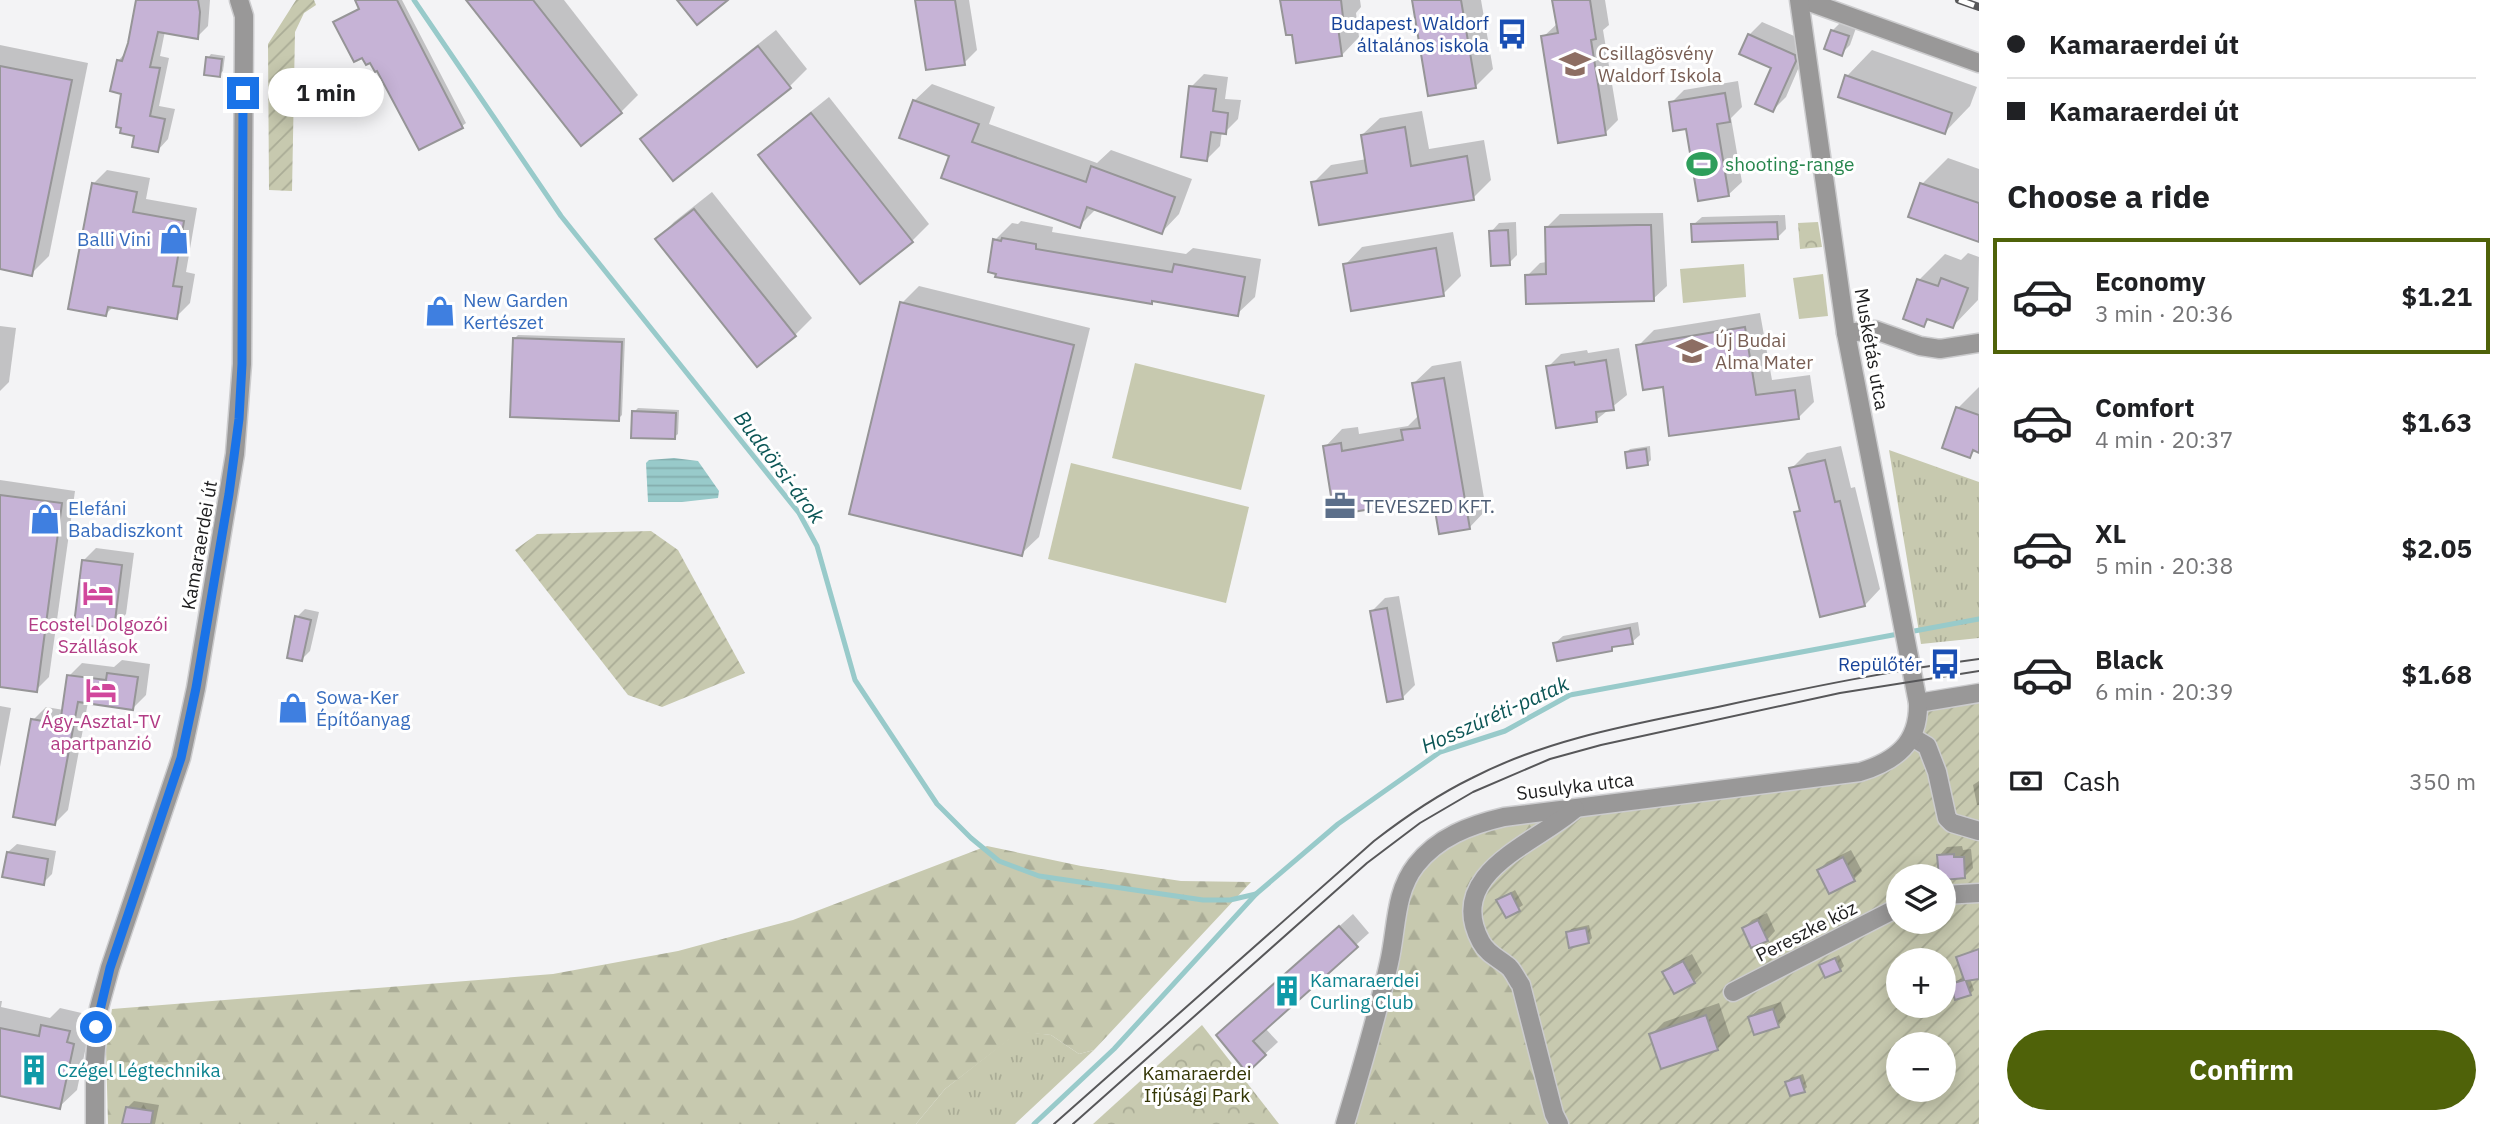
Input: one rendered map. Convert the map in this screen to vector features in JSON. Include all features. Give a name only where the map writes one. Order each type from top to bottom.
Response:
[{"type":"street","name":"Kamaraerdei út","points":[[95,1124],[95,1061],[99,1008],[181,758],[196,688],[235,454],[242,351],[244,16],[239,0]]},
{"type":"street","points":[[1801,0],[1979,63]]},
{"type":"street","name":"Muskétás utca","points":[[1801,0],[1846,333],[1918,703]]},
{"type":"street","points":[[1846,333],[1875,330],[1920,346],[1940,349],[1979,343]]},
{"type":"street","points":[[1979,693],[1918,703],[1918,721],[1912,737],[1927,746],[1937,772],[1947,818],[1952,823],[1979,831]]},
{"type":"street","name":"Susulyka utca","points":[[1345,1124],[1384,983],[1399,901],[1405,883],[1416,866],[1434,847],[1477,823],[1504,817],[1860,772],[1891,759],[1912,737]]},
{"type":"street","points":[[1559,1124],[1554,1114],[1521,985],[1509,967],[1492,957],[1482,944],[1470,909],[1476,890],[1505,855],[1567,816],[1577,806]]},
{"type":"street","points":[[1956,894],[1979,893]]},
{"type":"street","name":"Pereszke köz","points":[[1733,992],[1886,914]]},
{"type":"green space","points":[[296,0],[314,0],[316,5],[304,13],[295,32],[292,191],[269,190],[268,44]]},
{"type":"green space","points":[[1818,222],[1822,247],[1800,249],[1798,223]]},
{"type":"green space","points":[[1744,264],[1746,297],[1683,303],[1680,269]]},
{"type":"green space","points":[[1823,274],[1828,316],[1799,319],[1793,278]]},
{"type":"green space","points":[[1135,363],[1265,395],[1241,490],[1112,458]]},
{"type":"green space","points":[[1889,450],[1979,482],[1979,638],[1921,644]]},
{"type":"green space","points":[[1071,463],[1249,507],[1226,603],[1048,559]]},
{"type":"green space","points":[[651,531],[678,550],[745,673],[662,707],[628,695],[515,550],[537,534]]},
{"type":"green space","points":[[1979,693],[1979,1124],[1559,1124],[1521,985],[1482,944],[1476,890],[1567,816],[1890,759],[1918,703]]},
{"type":"green space","points":[[1567,816],[1509,967],[1559,1124],[1338,1124],[1409,892],[1425,862],[1452,840],[1487,824]]},
{"type":"green space","points":[[987,846],[1081,866],[1181,881],[1251,882],[1094,1050],[1079,1054],[1051,1035],[1019,1032],[945,1089],[916,1124],[108,1124],[106,1049],[112,1009],[553,974],[678,951],[793,920]]},
{"type":"green space","name":"Kamaraerdei Ifjúsági Park","points":[[1202,1025],[1279,1124],[1093,1124]]},
{"type":"green space","points":[[1019,1031],[1051,1035],[1079,1054],[1094,1050],[1015,1124],[916,1124],[945,1089]]},
{"type":"green space","points":[[1168,1088],[1200,1124],[1127,1124]]},
{"type":"water","points":[[674,458],[698,461],[719,491],[718,498],[648,502],[646,463],[649,460]]},
{"type":"building","points":[[136,0],[198,0],[200,12],[198,39],[158,32],[150,67],[160,68],[150,116],[165,119],[158,152],[132,147],[134,136],[120,133],[121,128],[116,127],[121,94],[110,91],[117,60],[122,61],[128,43]]},
{"type":"building","points":[[355,0],[397,0],[463,128],[419,150],[377,71],[375,72],[370,63],[366,65],[362,58],[354,62],[333,22],[359,9]]},
{"type":"building","points":[[466,0],[533,0],[622,113],[581,146]]},
{"type":"building","points":[[677,0],[728,0],[697,25]]},
{"type":"building","points":[[915,0],[955,0],[965,65],[926,70]]},
{"type":"building","points":[[1280,0],[1341,0],[1344,26],[1338,27],[1342,56],[1296,63],[1292,35],[1286,35]]},
{"type":"building","points":[[1412,0],[1461,0],[1476,88],[1428,96]]},
{"type":"building","points":[[1552,0],[1590,0],[1596,39],[1591,40],[1606,135],[1558,143],[1541,36],[1558,33]]},
{"type":"building","points":[[1831,30],[1849,36],[1842,56],[1824,49]]},
{"type":"building","points":[[1748,34],[1795,55],[1796,61],[1773,112],[1755,104],[1771,68],[1739,54]]},
{"type":"building","points":[[758,46],[791,88],[673,181],[640,139]]},
{"type":"building","points":[[206,57],[222,59],[220,77],[204,75]]},
{"type":"building","points":[[0,66],[72,80],[32,276],[0,269]]},
{"type":"building","points":[[1845,75],[1952,113],[1945,134],[1838,97]]},
{"type":"building","points":[[1189,86],[1216,89],[1213,111],[1228,113],[1226,134],[1211,132],[1207,161],[1181,157]]},
{"type":"building","points":[[1725,93],[1730,122],[1717,124],[1729,196],[1698,201],[1686,129],[1673,131],[1669,102]]},
{"type":"building","points":[[913,100],[979,124],[972,142],[1086,182],[1091,166],[1175,197],[1162,234],[1087,207],[1080,228],[941,178],[949,156],[899,138]]},
{"type":"building","points":[[811,113],[913,242],[860,284],[758,155]]},
{"type":"building","points":[[1405,127],[1411,166],[1467,156],[1474,200],[1319,225],[1311,182],[1367,173],[1361,135]]},
{"type":"building","points":[[92,183],[137,192],[133,212],[184,221],[173,286],[182,287],[177,319],[108,307],[106,316],[68,309]]},
{"type":"building","points":[[1920,183],[1979,203],[1979,242],[1908,217]]},
{"type":"building","points":[[694,209],[796,336],[757,367],[655,239]]},
{"type":"building","points":[[1777,222],[1778,239],[1692,242],[1691,224]]},
{"type":"building","points":[[1651,225],[1654,301],[1526,304],[1525,275],[1546,274],[1545,227]]},
{"type":"building","points":[[1508,230],[1510,265],[1491,266],[1489,231]]},
{"type":"building","points":[[1002,238],[1036,244],[1036,249],[1172,272],[1174,264],[1245,277],[1238,316],[995,277],[996,274],[988,272],[993,239],[1001,241]]},
{"type":"building","points":[[1436,248],[1444,296],[1351,311],[1343,264]]},
{"type":"building","points":[[1941,278],[1968,288],[1953,328],[1927,319],[1924,327],[1903,319],[1917,279],[1938,286]]},
{"type":"building","points":[[900,302],[1074,345],[1022,556],[849,514]]},
{"type":"building","points":[[1745,327],[1756,395],[1795,390],[1799,419],[1669,436],[1663,387],[1643,390],[1636,345]]},
{"type":"building","points":[[513,338],[622,342],[619,421],[510,417]]},
{"type":"building","points":[[1606,360],[1614,410],[1596,412],[1597,422],[1556,428],[1546,366]]},
{"type":"building","points":[[1444,378],[1470,529],[1439,534],[1433,499],[1334,515],[1323,446],[1341,443],[1342,451],[1403,440],[1401,430],[1420,428],[1412,383]]},
{"type":"building","points":[[1956,407],[1979,415],[1979,453],[1973,450],[1970,458],[1942,448]]},
{"type":"building","points":[[632,411],[676,413],[675,439],[631,438]]},
{"type":"building","points":[[1646,449],[1648,465],[1627,468],[1625,452]]},
{"type":"building","points":[[1825,460],[1835,502],[1840,501],[1865,606],[1820,617],[1794,512],[1800,511],[1789,468]]},
{"type":"building","points":[[0,495],[62,503],[37,692],[0,687]]},
{"type":"building","name":"Ecostel Dolgozói Szállások","points":[[82,560],[122,565],[114,629],[74,624]]},
{"type":"building","points":[[1387,608],[1403,699],[1387,702],[1370,611]]},
{"type":"building","points":[[295,616],[311,620],[302,661],[287,658]]},
{"type":"building","points":[[1630,628],[1633,644],[1612,647],[1612,651],[1557,661],[1553,643]]},
{"type":"building","points":[[107,673],[138,677],[133,710],[78,702],[55,825],[13,817],[31,719],[60,724],[67,675],[106,680]]},
{"type":"building","points":[[7,852],[48,859],[44,885],[2,877]]},
{"type":"building","points":[[1954,854],[1954,857],[1964,857],[1965,878],[1956,879],[1956,864],[1938,864],[1937,855]]},
{"type":"building","points":[[1843,857],[1855,881],[1829,894],[1817,870]]},
{"type":"building","points":[[1511,893],[1520,911],[1506,918],[1496,900]]},
{"type":"building","points":[[1758,920],[1768,941],[1751,948],[1742,928]]},
{"type":"building","name":"Kamaraerdei Curling Club","points":[[1339,926],[1358,947],[1253,1041],[1266,1055],[1247,1073],[1216,1035]]},
{"type":"building","points":[[1586,928],[1589,943],[1569,948],[1566,932]]},
{"type":"building","points":[[1979,949],[1979,979],[1966,981],[1971,995],[1956,1000],[1956,982],[1964,980],[1956,957]]},
{"type":"building","points":[[1835,958],[1841,971],[1825,978],[1819,965]]},
{"type":"building","points":[[1683,961],[1695,983],[1674,994],[1662,972]]},
{"type":"building","points":[[1773,1009],[1779,1027],[1754,1035],[1748,1017]]},
{"type":"building","points":[[1706,1015],[1718,1050],[1661,1069],[1649,1034]]},
{"type":"building","name":"Czégel Légtechnika","points":[[41,1025],[70,1031],[67,1042],[74,1044],[60,1109],[0,1096],[0,1028],[39,1036]]},
{"type":"building","points":[[1800,1077],[1805,1092],[1790,1096],[1785,1082]]},
{"type":"building","points":[[126,1107],[153,1111],[151,1124],[122,1124]]},
{"type":"waterway","name":"Budaörsi-árok","points":[[414,0],[561,216],[799,513],[817,546],[855,680],[937,804],[999,861],[1039,876],[1203,900],[1230,900],[1256,894]]},
{"type":"waterway","name":"Hosszúréti-patak","points":[[1034,1124],[1114,1049],[1256,894],[1338,824],[1440,752],[1505,731],[1570,695],[1979,619]]},
{"type":"tram line","points":[[1054,1124],[1374,841],[1397,823],[1472,778],[1533,752],[1629,725],[1853,679],[1979,659]]},
{"type":"tram line","points":[[1073,1124],[1367,863],[1420,823],[1473,792],[1550,759],[1601,745],[1840,693],[1979,671]]},
{"type":"railway","points":[[1959,0],[1979,7]]},
{"type":"place","name":"Budapest, Waldorf általános iskola","points":[[1512,34]]},
{"type":"place","name":"Csillagösvény Waldorf Iskola","points":[[1575,64]]},
{"type":"place","name":"shooting-range","points":[[1702,164]]},
{"type":"place","name":"Balli Vini","points":[[174,239]]},
{"type":"place","name":"New Garden Kertészet","points":[[440,311]]},
{"type":"place","name":"Új Budai Alma Mater","points":[[1692,351]]},
{"type":"place","name":"TEVESZED KFT.","points":[[1340,506]]},
{"type":"place","name":"Elefáni Babadiszkont","points":[[45,519]]},
{"type":"place","name":"Ecostel Dolgozói Szállások","points":[[98,593]]},
{"type":"place","name":"Repülőtér","points":[[1945,664]]},
{"type":"place","name":"Ágy-Asztal-TV apartpanzió","points":[[101,690]]},
{"type":"place","name":"Sowa-Ker Építőanyag","points":[[293,708]]},
{"type":"place","name":"Kamaraerdei Curling Club","points":[[1287,991]]},
{"type":"place","name":"Czégel Légtechnika","points":[[34,1070]]},
{"type":"route","points":[[96,1027],[110,968],[167,806],[181,758],[196,688],[229,494],[239,419],[242,364],[243,93]]}]
